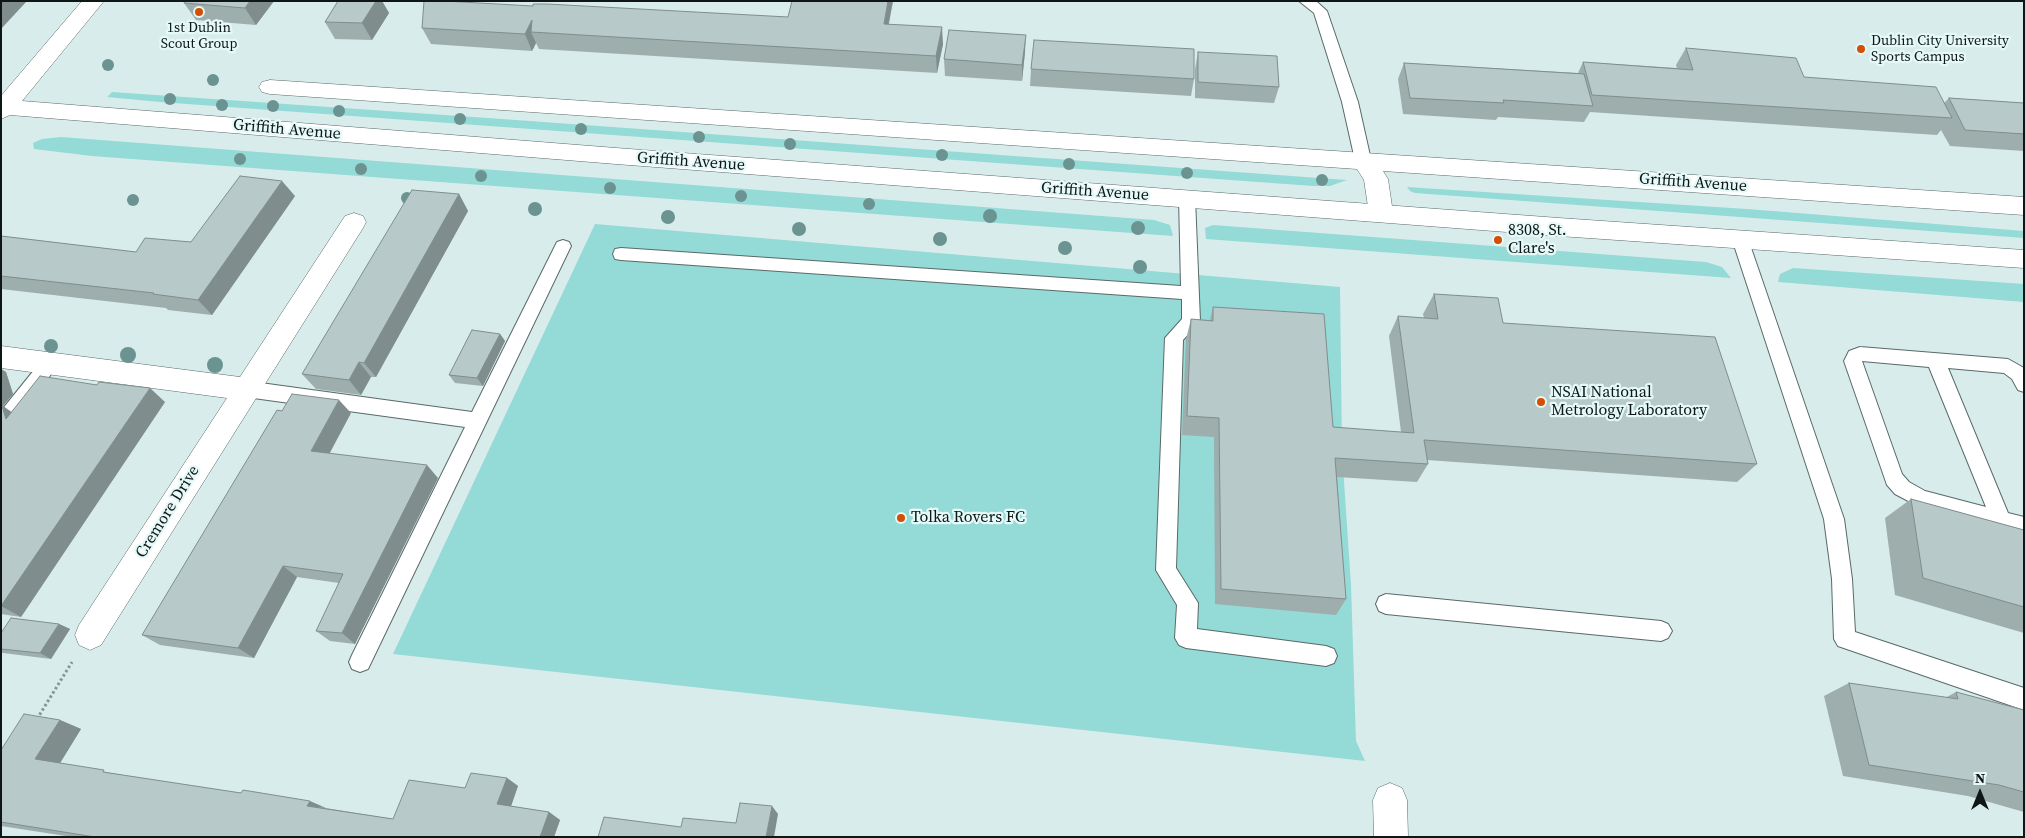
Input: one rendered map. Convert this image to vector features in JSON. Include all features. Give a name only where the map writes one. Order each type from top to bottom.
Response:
[{"type":"street","points":[[3,108],[94,1]]},
{"type":"street","name":"Griffith Avenue","points":[[270,87],[2024,206]]},
{"type":"street","name":"Griffith Avenue","points":[[3,108],[2024,260]]},
{"type":"street","points":[[1363,160],[1376,179],[1381,213]]},
{"type":"street","name":"Cremore Drive","points":[[90,635],[354,222]]},
{"type":"street","points":[[1,357],[246,389]]},
{"type":"street","points":[[1390,800],[1390,837]]},
{"type":"lane","points":[[1306,1],[1320,11],[1350,102],[1363,160]]},
{"type":"lane","points":[[1187,198],[1191,321],[1174,338],[1166,570],[1188,603],[1186,638],[1326,656]]},
{"type":"lane","points":[[1740,239],[1834,520],[1842,578],[1846,639],[2024,699]]},
{"type":"lane","points":[[360,662],[563,246]]},
{"type":"lane","points":[[622,254],[1190,293]]},
{"type":"lane","points":[[2024,384],[2019,374],[2008,366],[1860,354],[1855,356],[1853,361],[1894,479],[1902,488],[1921,498],[2024,526]]},
{"type":"lane","points":[[1934,360],[2001,520]]},
{"type":"lane","points":[[1,425],[49,364]]},
{"type":"lane","points":[[246,389],[478,421]]},
{"type":"lane","points":[[1386,604],[1661,632]]},
{"type":"path","points":[[32,726],[90,635]]},
{"type":"shaded area","points":[[112,92],[1347,180],[1330,186],[1313,186],[107,97]]},
{"type":"shaded area","points":[[61,137],[1154,220],[1170,225],[1173,236],[92,156],[34,149],[33,143],[42,139]]},
{"type":"shaded area","points":[[1407,187],[1747,209],[2024,231],[2024,238],[1415,193]]},
{"type":"shaded area","name":"Tolka Rovers FC","points":[[595,224],[1340,287],[1342,452],[1351,585],[1356,741],[1365,761],[393,654]]},
{"type":"shaded area","points":[[1213,225],[1706,262],[1722,267],[1731,278],[1206,239],[1205,228]]},
{"type":"shaded area","points":[[1793,268],[2024,284],[2024,302],[1778,282],[1780,274]]},
{"type":"building","points":[[185,1],[250,1],[245,8],[184,3]]},
{"type":"building","points":[[338,1],[376,1],[362,23],[325,22]]},
{"type":"building","points":[[424,1],[533,6],[533,4],[547,4],[788,17],[792,1],[888,1],[884,24],[942,27],[936,56],[531,32],[532,20],[525,34],[422,28]]},
{"type":"building","points":[[949,30],[1026,35],[1022,65],[944,59]]},
{"type":"building","points":[[1034,40],[1194,49],[1194,79],[1031,69]]},
{"type":"building","points":[[1686,48],[1796,58],[1804,77],[1936,87],[1952,118],[1592,95],[1583,62],[1693,70]]},
{"type":"building","points":[[1198,52],[1277,56],[1279,87],[1198,82]]},
{"type":"building","points":[[1404,63],[1584,74],[1593,106],[1503,100],[1504,103],[1410,98]]},
{"type":"building","points":[[1949,98],[2024,103],[2024,134],[1965,130]]},
{"type":"building","points":[[240,176],[282,181],[198,300],[154,293],[1,276],[1,236],[136,252],[145,238],[191,242]]},
{"type":"building","points":[[412,190],[459,194],[364,363],[359,362],[349,380],[302,374]]},
{"type":"building","points":[[1434,294],[1498,298],[1503,323],[1715,337],[1757,464],[1424,440],[1428,464],[1335,458],[1346,599],[1221,589],[1219,418],[1187,416],[1191,319],[1213,321],[1213,307],[1324,314],[1333,427],[1414,433],[1398,316],[1438,319]]},
{"type":"building","points":[[472,330],[500,334],[477,378],[449,375]]},
{"type":"building","points":[[40,376],[97,385],[99,382],[150,388],[1,606],[1,407],[6,419]]},
{"type":"building","points":[[292,394],[339,400],[311,451],[427,465],[342,633],[316,631],[343,574],[283,566],[238,648],[142,635],[277,410],[282,411]]},
{"type":"building","points":[[1911,499],[2024,530],[2024,607],[1923,578]]},
{"type":"building","points":[[11,618],[59,624],[40,653],[1,649],[1,633]]},
{"type":"building","points":[[1849,683],[1958,699],[1956,692],[2024,710],[2024,792],[1999,785],[1869,765]]},
{"type":"building","points":[[24,714],[60,720],[35,759],[104,770],[103,772],[241,793],[243,790],[310,801],[307,806],[393,819],[409,780],[465,788],[471,773],[507,778],[497,804],[549,812],[540,837],[95,837],[1,822],[1,750]]},
{"type":"building","points":[[740,803],[772,806],[766,837],[598,837],[604,817],[681,827],[683,818],[736,823]]},
{"type":"place","name":"1st Dublin Scout Group","points":[[199,12]]},
{"type":"place","name":"Dublin City University Sports Campus","points":[[1861,49]]},
{"type":"place","name":"8308, St. Clare's","points":[[1498,240]]},
{"type":"place","name":"NSAI National Metrology Laboratory","points":[[1541,402]]},
{"type":"place","name":"Tolka Rovers FC","points":[[901,518]]}]
